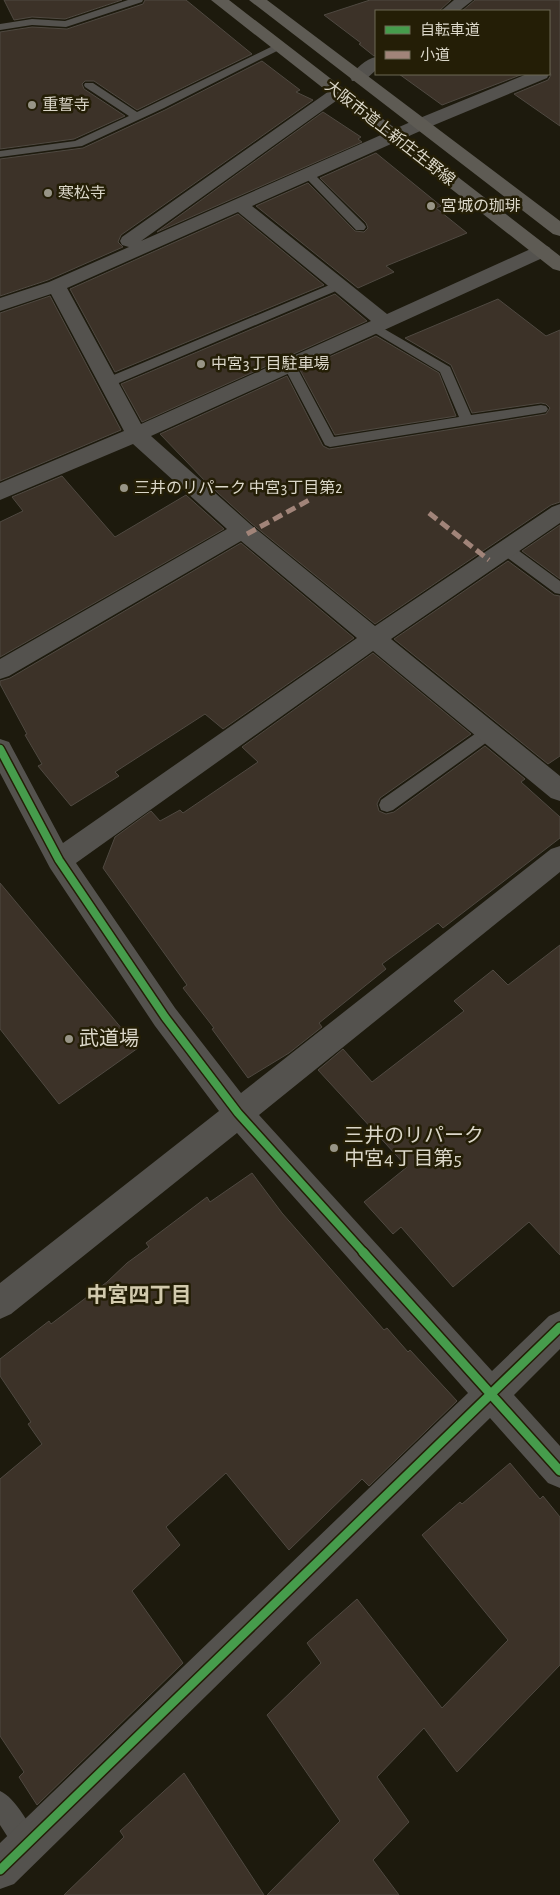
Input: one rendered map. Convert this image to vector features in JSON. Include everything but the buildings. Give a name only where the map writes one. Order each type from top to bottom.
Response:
[{"type":"main road","name":"大阪市道上新庄生野線","points":[[219,0],[560,265]]},
{"type":"main road","name":"大阪市道上新庄生野線","points":[[257,0],[560,230]]},
{"type":"street","points":[[450,10],[464,0]]},
{"type":"street","points":[[358,77],[375,63]]},
{"type":"street","points":[[0,305],[56,286],[536,75]]},
{"type":"street","points":[[111,262],[116,251],[338,93]]},
{"type":"street","points":[[240,205],[339,285],[380,324]]},
{"type":"street","points":[[0,492],[137,435],[542,251]]},
{"type":"street","points":[[56,286],[137,435],[242,530],[560,792]]},
{"type":"street","points":[[59,860],[374,639],[560,512]]},
{"type":"street","points":[[0,670],[242,530]]},
{"type":"street","points":[[0,749],[59,860],[165,1017],[238,1113],[560,1471]]},
{"type":"street","points":[[0,1303],[560,857]]},
{"type":"street","points":[[0,1870],[560,1327]]},
{"type":"lane","points":[[0,27],[32,22],[66,24],[138,0]]},
{"type":"lane","points":[[0,154],[78,144],[137,117],[279,46]]},
{"type":"lane","points":[[89,85],[137,117]]},
{"type":"lane","points":[[308,175],[360,227]]},
{"type":"lane","points":[[109,382],[339,285]]},
{"type":"lane","points":[[380,324],[445,370],[467,420]]},
{"type":"lane","points":[[289,365],[330,442],[541,410]]},
{"type":"lane","points":[[506,548],[560,589]]},
{"type":"lane","points":[[387,805],[488,732]]},
{"type":"lane","points":[[0,1803],[27,1844]]},
{"type":"marked path","points":[[247,534],[311,499]]},
{"type":"marked path","points":[[429,513],[489,560]]},
{"type":"cycle path","points":[[0,749],[59,860],[165,1017],[238,1113],[560,1471]]},
{"type":"cycle path","points":[[0,1870],[560,1327]]},
{"type":"place","name":"重誓寺","points":[[32,105]]},
{"type":"place","name":"寒松寺","points":[[48,193]]},
{"type":"place","name":"宮城の珈琲","points":[[431,206]]},
{"type":"place","name":"中宮3丁目駐車場","points":[[201,364]]},
{"type":"place","name":"三井のリパーク 中宮3丁目第2","points":[[124,488]]},
{"type":"place","name":"武道場","points":[[69,1039]]},
{"type":"place","name":"三井のリパーク 中宮4丁目第5","points":[[334,1148]]},
{"type":"district","name":"中宮四丁目","points":[[139,1295]]}]
